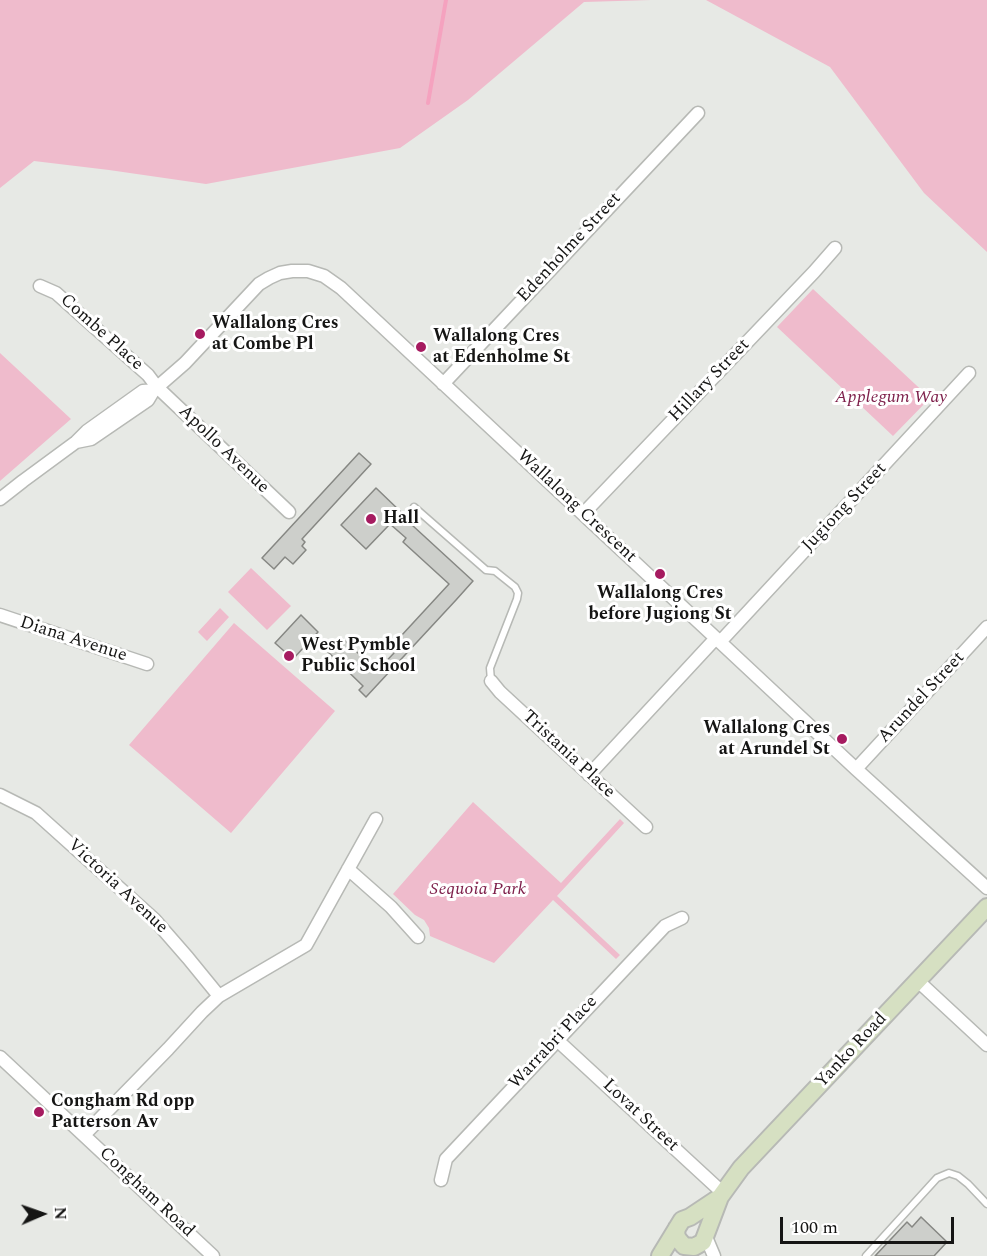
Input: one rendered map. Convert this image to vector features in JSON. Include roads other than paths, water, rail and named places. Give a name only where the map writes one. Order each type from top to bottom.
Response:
[{"type":"main road","name":"Yanko Road","points":[[706,1235],[721,1195],[741,1168],[987,907]]},
{"type":"main road","name":"Yanko Road","points":[[660,1256],[683,1222],[721,1195]]},
{"type":"main road","points":[[671,1256],[692,1250],[700,1245],[706,1235],[701,1220],[683,1222],[676,1234],[682,1244],[692,1250]]},
{"type":"street","name":"Edenholme Street","points":[[443,384],[698,113]]},
{"type":"street","name":"Hillary Street","points":[[583,513],[835,248]]},
{"type":"street","name":"Wallalong Crescent","points":[[0,499],[76,442],[87,431],[143,392],[156,388],[185,363],[259,284],[280,273],[292,271],[324,276],[333,281],[856,769],[987,888]]},
{"type":"street","name":"Combe Place","points":[[40,286],[56,293],[148,375],[156,388]]},
{"type":"street","name":"Jugiong Street","points":[[589,775],[969,373]]},
{"type":"street","name":"Apollo Avenue","points":[[156,388],[289,513]]},
{"type":"street","name":"Diana Avenue","points":[[0,615],[147,664]]},
{"type":"street","name":"Arundel Street","points":[[856,769],[987,627]]},
{"type":"street","name":"Tristania Place","points":[[491,681],[500,692],[646,827]]},
{"type":"street","name":"Victoria Avenue","points":[[0,795],[36,813],[154,919],[219,996]]},
{"type":"street","points":[[84,1135],[219,996],[306,945],[376,819]]},
{"type":"street","points":[[348,869],[391,907],[418,936]]},
{"type":"street","name":"Warrabri Place","points":[[441,1180],[446,1159],[665,926],[682,918]]},
{"type":"street","points":[[918,981],[987,1045]]},
{"type":"street","name":"Lovat Street","points":[[557,1040],[721,1195]]},
{"type":"street","name":"Congham Road","points":[[0,1057],[213,1256]]},
{"type":"street","points":[[706,1235],[714,1256]]},
{"type":"lane","points":[[414,507],[486,570],[495,571],[515,587],[518,593],[490,668],[491,681]]},
{"type":"lane","points":[[866,1256],[937,1178],[949,1173],[958,1176],[987,1204]]},
{"type":"waterway","points":[[428,103],[446,0]]},
{"type":"place","name":"Wallalong Cres at Combe Pl","points":[[200,334]]},
{"type":"place","name":"Wallalong Cres at Edenholme St","points":[[421,347]]},
{"type":"place","name":"Hall","points":[[371,519]]},
{"type":"place","name":"Wallalong Cres before Jugiong St","points":[[660,574]]},
{"type":"place","name":"West Pymble Public School","points":[[289,656]]},
{"type":"place","name":"Wallalong Cres at Arundel St","points":[[842,739]]},
{"type":"place","name":"Congham Rd opp Patterson Av","points":[[39,1112]]},
{"type":"park label","name":"Applegum Way","points":[[891,398]]},
{"type":"park label","name":"Sequoia Park","points":[[478,890]]}]
